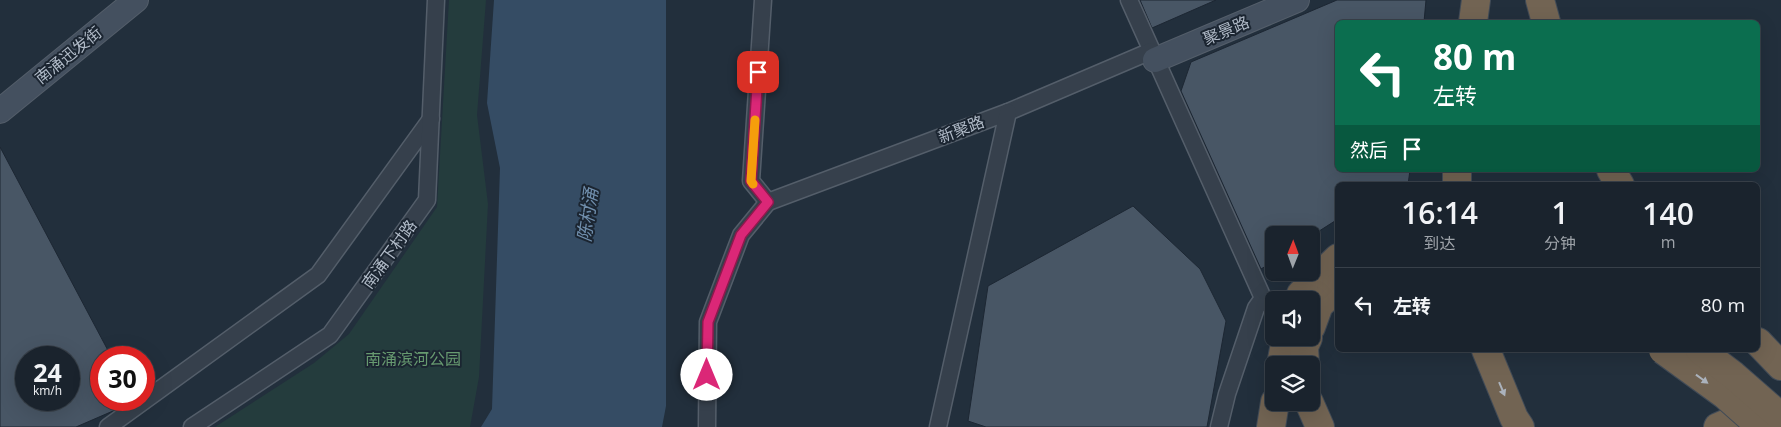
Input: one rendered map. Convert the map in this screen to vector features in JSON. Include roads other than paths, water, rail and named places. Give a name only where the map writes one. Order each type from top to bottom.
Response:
[{"type":"highway","points":[[1473,20],[1476,0]]},
{"type":"highway","points":[[1540,0],[1545,20]]},
{"type":"highway","points":[[1304,291],[1335,261]]},
{"type":"highway","points":[[1320,304],[1335,290]]},
{"type":"highway","points":[[1760,344],[1781,366]]},
{"type":"highway","points":[[1487,352],[1520,427]]},
{"type":"highway","points":[[1666,352],[1725,395],[1761,427]]},
{"type":"highway","points":[[1703,352],[1733,375],[1781,417]]},
{"type":"highway","points":[[1718,427],[1781,399]]},
{"type":"highway","points":[[1271,427],[1274,411]]},
{"type":"highway","points":[[1313,411],[1320,427]]},
{"type":"street","name":"南涌迅发街","points":[[0,110],[136,0]]},
{"type":"street","name":"南涌下村路","points":[[192,427],[330,335],[427,200],[436,0]]},
{"type":"street","points":[[707,427],[708,322],[741,235],[768,202],[751,181],[763,0]]},
{"type":"street","points":[[1129,0],[1263,298],[1256,308],[1227,394],[1219,427]]},
{"type":"street","name":"聚景路","points":[[1153,55],[1269,0]]},
{"type":"street","name":"聚景路","points":[[1153,55],[1297,0]]},
{"type":"street","name":"新聚路","points":[[768,202],[1008,112],[1153,55]]},
{"type":"street","points":[[938,427],[1008,112]]},
{"type":"street","points":[[108,427],[318,275],[431,119]]},
{"type":"water","name":"陈村涌","points":[[494,0],[666,0],[666,406],[662,427],[481,427],[492,409],[500,168],[487,103]]},
{"type":"park label","name":"南涌滨河公园","points":[[413,359]]}]
